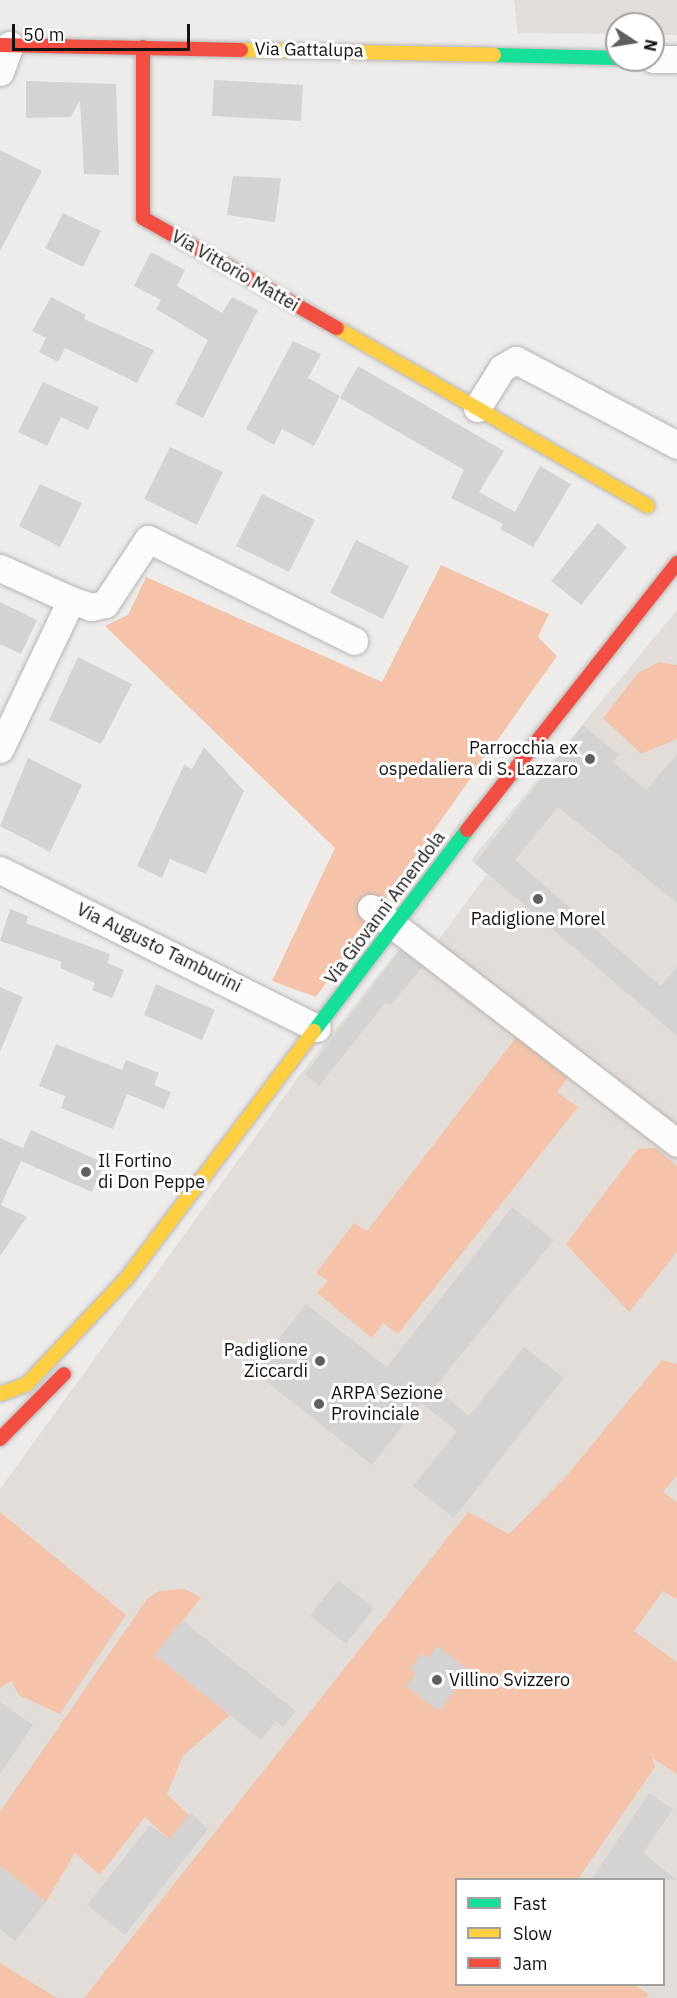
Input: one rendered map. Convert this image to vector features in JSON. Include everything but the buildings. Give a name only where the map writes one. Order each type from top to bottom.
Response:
[{"type":"street","name":"Via Gattalupa","points":[[5,45],[605,58]]},
{"type":"street","points":[[0,72],[5,45]]},
{"type":"street","name":"Via Vittorio Mattei","points":[[143,47],[143,218],[648,506]]},
{"type":"street","points":[[477,408],[510,361],[537,368],[601,406],[677,446]]},
{"type":"street","points":[[0,568],[91,607],[105,604],[148,539],[354,641]]},
{"type":"street","name":"Via Giovanni Amendola","points":[[0,1394],[27,1384],[127,1278],[395,923],[677,563]]},
{"type":"street","points":[[0,748],[71,600]]},
{"type":"street","name":"Via Augusto Tamburini","points":[[0,870],[316,1028]]},
{"type":"street","points":[[371,908],[395,923],[677,1143]]},
{"type":"street","name":"Via Giovanni Amendola","points":[[94,1335],[127,1278]]},
{"type":"street","points":[[0,1439],[76,1360]]},
{"type":"shaded area","points":[[514,0],[677,0],[677,35],[665,35],[665,12],[605,12],[605,34],[518,33]]},
{"type":"shaded area","points":[[441,565],[549,614],[538,637],[557,656],[316,997],[272,981],[335,848],[105,626],[128,615],[146,577],[382,682]]},
{"type":"shaded area","points":[[677,610],[677,1998],[0,1998],[0,1489],[302,1072],[401,946],[423,961],[487,874],[471,860]]},
{"type":"shaded area","points":[[659,662],[677,665],[677,739],[641,754],[603,718],[638,673]]},
{"type":"shaded area","points":[[521,1031],[574,1070],[557,1092],[578,1107],[398,1334],[383,1323],[372,1338],[317,1293],[328,1281],[316,1273],[354,1223],[367,1231]]},
{"type":"shaded area","points":[[656,1148],[677,1166],[677,1252],[629,1312],[566,1244],[638,1149]]},
{"type":"shaded area","points":[[662,1360],[677,1364],[677,1476],[663,1492],[677,1502],[677,1599],[663,1591],[634,1631],[677,1662],[677,1774],[652,1758],[655,1767],[579,1878],[455,1878],[455,1986],[637,1986],[649,1994],[646,1998],[84,1998],[468,1512],[509,1534],[568,1474]]},
{"type":"shaded area","points":[[0,1512],[126,1615],[60,1714],[19,1695],[11,1681],[0,1688]]},
{"type":"shaded area","points":[[185,1589],[201,1598],[155,1655],[230,1715],[183,1756],[167,1794],[189,1815],[170,1840],[145,1817],[100,1875],[75,1853],[46,1902],[0,1866],[0,1812],[147,1599],[159,1591]]},
{"type":"shaded area","points":[[0,1963],[57,1998],[0,1998]]},
{"type":"traffic: fast","points":[[494,55],[605,58]]},
{"type":"traffic: fast","points":[[314,1031],[467,830]]},
{"type":"traffic: slow","points":[[241,50],[494,55]]},
{"type":"traffic: slow","points":[[337,328],[648,506]]},
{"type":"traffic: slow","points":[[0,1394],[27,1384],[127,1278],[314,1031]]},
{"type":"traffic: jam","points":[[0,45],[241,50]]},
{"type":"traffic: jam","points":[[143,47],[143,218],[337,328]]},
{"type":"traffic: jam","points":[[467,830],[677,563]]},
{"type":"traffic: jam","points":[[0,1439],[64,1374]]},
{"type":"place","name":"Parrocchia ex ospedaliera di S. Lazzaro","points":[[590,759]]},
{"type":"place","name":"Padiglione Morel","points":[[538,899]]},
{"type":"place","name":"Il Fortino di Don Peppe","points":[[86,1172]]},
{"type":"place","name":"Padiglione Ziccardi","points":[[320,1361]]},
{"type":"place","name":"ARPA Sezione Provinciale","points":[[319,1404]]},
{"type":"place","name":"Villino Svizzero","points":[[437,1680]]}]
